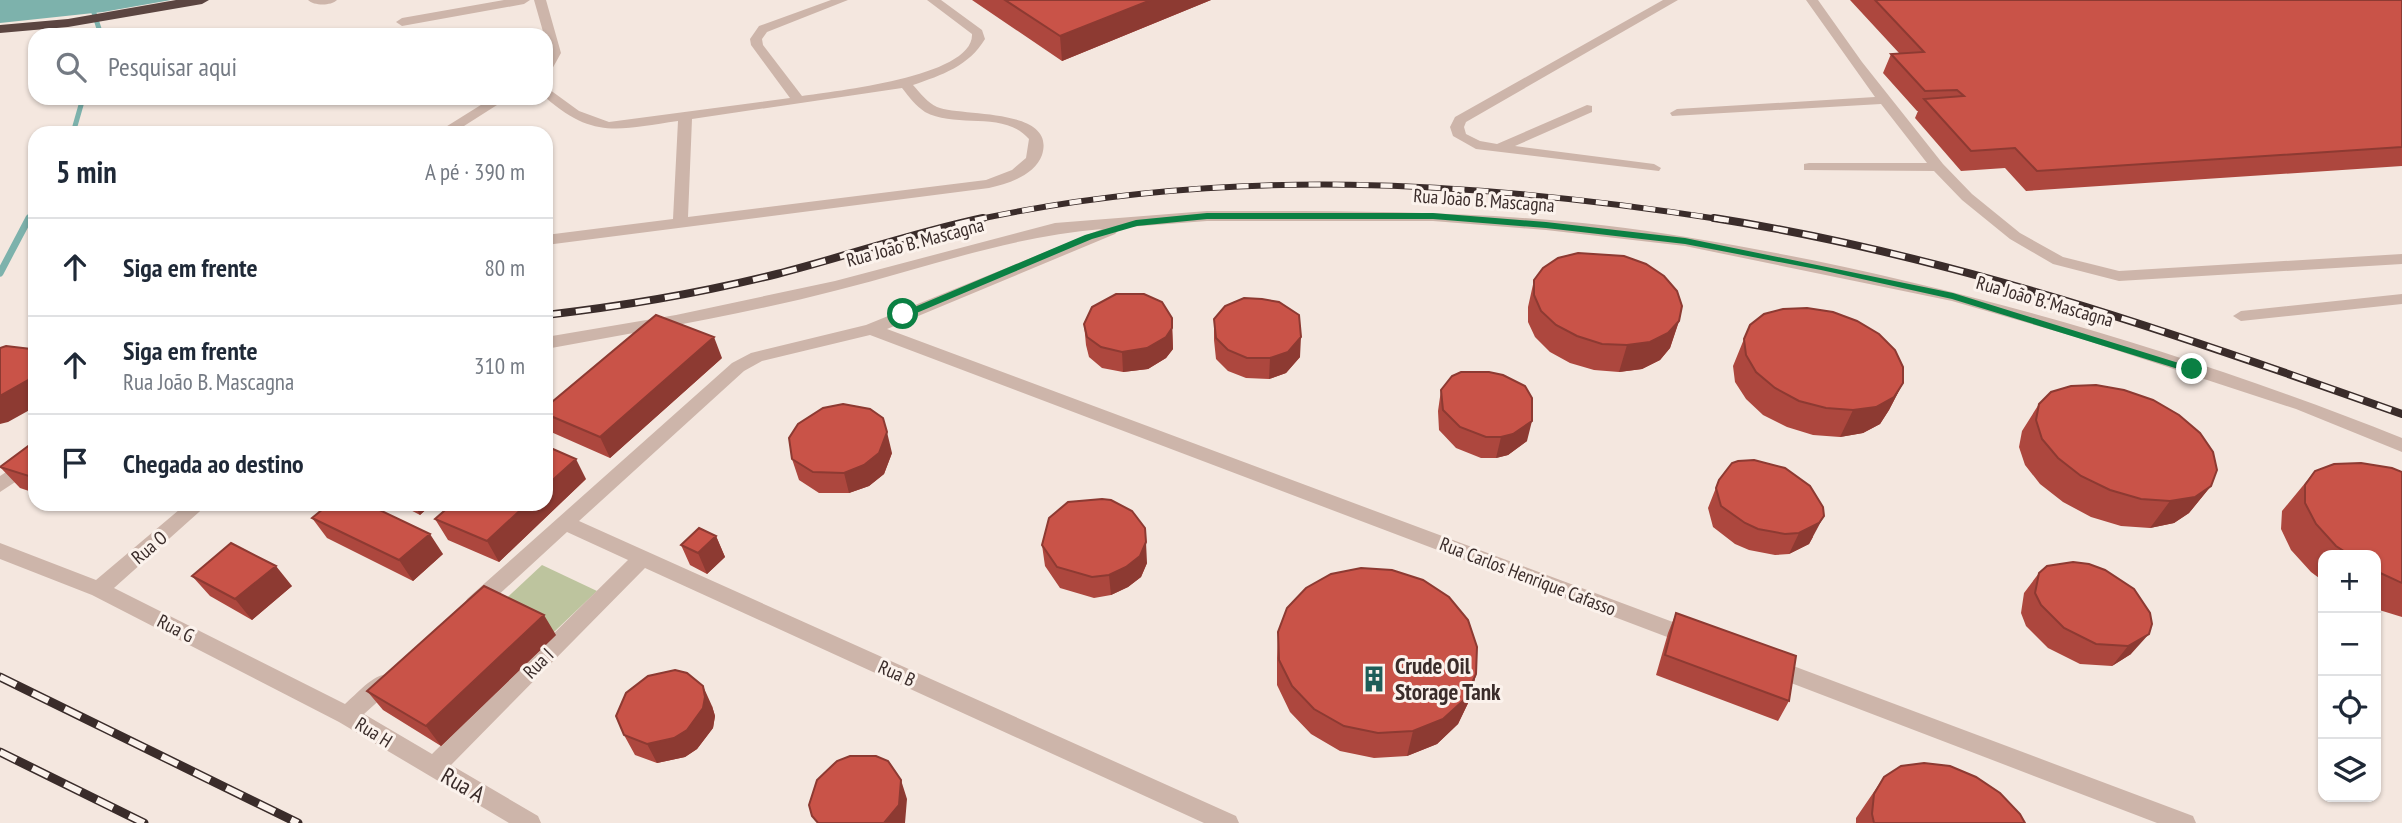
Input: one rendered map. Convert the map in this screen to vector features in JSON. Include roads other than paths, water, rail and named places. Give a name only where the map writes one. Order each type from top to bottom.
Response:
[{"type":"highway","points":[[0,29],[68,23],[202,0]]},
{"type":"lane","points":[[314,0],[331,0]]},
{"type":"lane","points":[[402,22],[524,0]]},
{"type":"lane","points":[[541,0],[548,28]]},
{"type":"lane","points":[[799,101],[757,45],[756,39],[763,29],[842,0]]},
{"type":"lane","points":[[553,97],[572,114],[589,123],[609,126],[685,118],[905,84],[954,63],[970,53],[979,40],[978,33],[933,0]]},
{"type":"lane","points":[[1654,168],[1476,145],[1460,136],[1457,127],[1461,120],[1672,0]]},
{"type":"lane","points":[[1812,0],[1884,100],[1938,167],[1967,197],[2015,236],[2058,261],[2119,276],[2402,259]]},
{"type":"lane","points":[[553,239],[989,184],[1026,169],[1035,159],[1038,146],[1032,132],[1014,122],[933,110],[905,84]]},
{"type":"lane","points":[[1677,113],[1884,100]]},
{"type":"lane","points":[[455,126],[489,105]]},
{"type":"lane","points":[[1499,148],[1587,108]]},
{"type":"lane","points":[[680,224],[685,118]]},
{"type":"lane","points":[[1810,167],[1938,167]]},
{"type":"lane","name":"Rua João B. Mascagna","points":[[553,342],[676,320],[835,286],[1055,228],[1207,216],[1433,216],[1546,225],[1685,241],[1953,296],[2082,333],[2302,405],[2402,446]]},
{"type":"lane","points":[[459,618],[738,366],[757,358],[871,328],[1088,237],[1136,223]]},
{"type":"lane","points":[[2241,316],[2402,299]]},
{"type":"lane","name":"Rua Carlos Henrique Cafasso","points":[[871,328],[1704,642]]},
{"type":"lane","points":[[0,485],[28,465]]},
{"type":"lane","name":"Rua O","points":[[99,589],[191,511]]},
{"type":"lane","name":"Rua B","points":[[565,523],[1228,823]]},
{"type":"lane","name":"Rua G","points":[[0,551],[99,589],[347,715]]},
{"type":"lane","name":"Rua I","points":[[433,768],[642,558]]},
{"type":"lane","points":[[1756,662],[2186,823]]},
{"type":"lane","name":"Rua H","points":[[400,670],[347,715],[433,768]]},
{"type":"lane","name":"Rua A","points":[[433,768],[530,823]]},
{"type":"water","points":[[0,0],[171,0],[103,12],[0,23]]},
{"type":"waterway","points":[[94,13],[99,28]]},
{"type":"waterway","points":[[75,126],[81,105]]},
{"type":"waterway","points":[[0,273],[28,220]]},
{"type":"railway","points":[[975,220],[1069,203],[1163,192],[1257,186],[1350,185],[1443,188],[1537,196],[1725,220]]},
{"type":"railway","points":[[975,220],[983,218]]},
{"type":"railway","points":[[1714,218],[1725,220]]},
{"type":"railway","points":[[553,314],[662,298],[748,281],[975,220]]},
{"type":"railway","points":[[1725,220],[1890,253],[1976,275],[2148,327],[2402,414]]},
{"type":"railway","points":[[0,677],[298,823]]},
{"type":"railway","points":[[0,752],[144,823]]},
{"type":"place","name":"Crude Oil Storage Tank","points":[[1374,679]]}]
